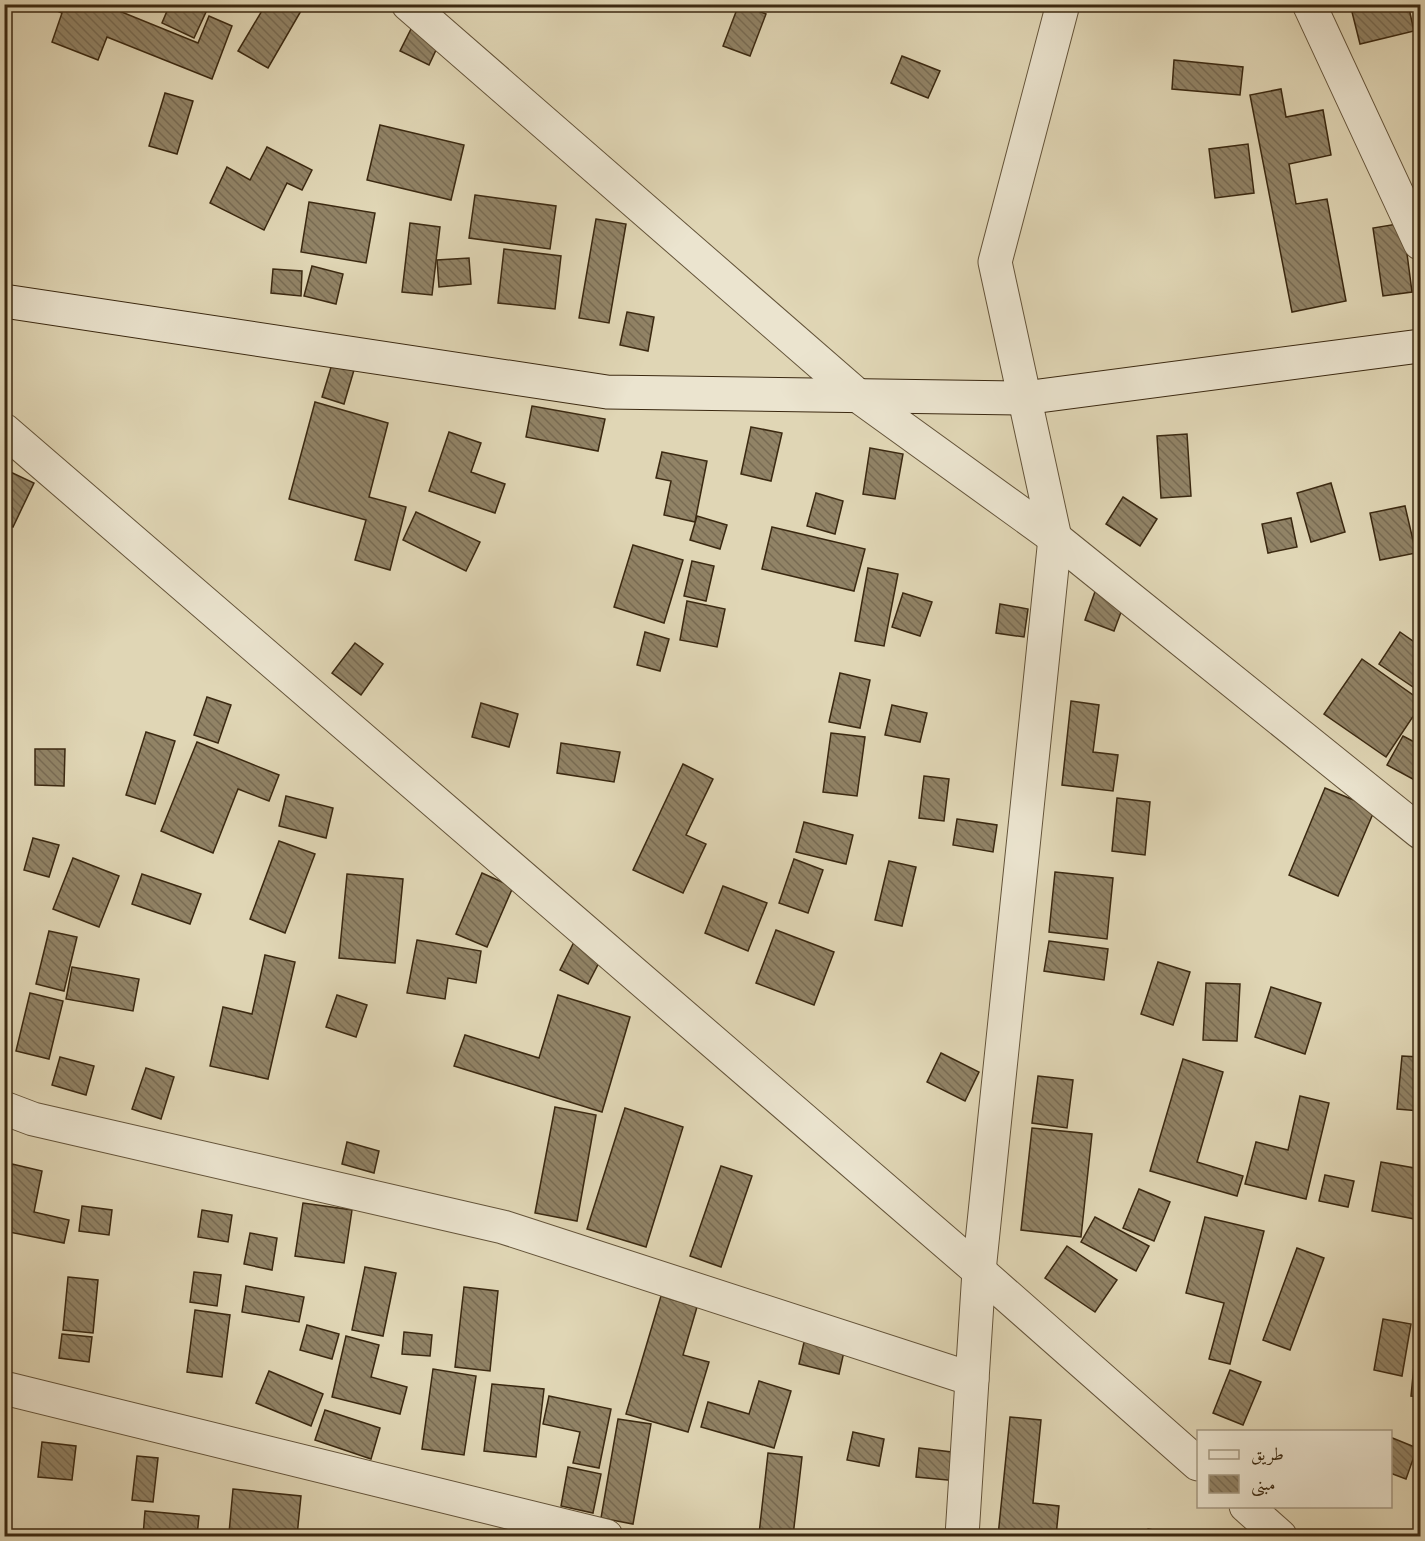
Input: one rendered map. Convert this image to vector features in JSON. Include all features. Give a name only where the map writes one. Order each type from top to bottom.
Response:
[{"type":"street","points":[[408,4],[857,396],[1055,538],[1420,832]]},
{"type":"street","points":[[962,1536],[979,1271],[1055,538],[995,262],[1063,4]]},
{"type":"street","points":[[1309,4],[1420,243]]},
{"type":"street","points":[[4,301],[607,392],[1023,398],[1420,346]]},
{"type":"street","points":[[4,430],[979,1271],[1197,1463]]},
{"type":"street","points":[[4,1108],[33,1119],[504,1227],[972,1379]]},
{"type":"street","points":[[4,1388],[606,1536]]},
{"type":"street","points":[[1248,1508],[1280,1536]]},
{"type":"building","points":[[40,4],[102,4],[198,43],[209,16],[232,26],[212,79],[107,37],[98,60],[52,42],[62,13]]},
{"type":"building","points":[[146,4],[164,4],[161,11]]},
{"type":"building","points":[[170,4],[191,4],[206,12],[194,38],[162,23]]},
{"type":"building","points":[[266,4],[305,4],[268,68],[238,51]]},
{"type":"building","points":[[739,4],[766,14],[750,56],[723,46]]},
{"type":"building","points":[[1350,4],[1408,4],[1414,31],[1360,44]]},
{"type":"building","points":[[416,19],[444,33],[429,65],[400,51]]},
{"type":"building","points":[[902,56],[940,71],[928,98],[891,83]]},
{"type":"building","points":[[1174,60],[1243,67],[1240,95],[1172,89]]},
{"type":"building","points":[[1281,89],[1286,117],[1323,110],[1331,155],[1289,164],[1296,204],[1327,199],[1346,301],[1292,312],[1250,95]]},
{"type":"building","points":[[165,93],[193,101],[177,154],[149,146]]},
{"type":"building","points":[[380,125],[464,145],[451,200],[367,180]]},
{"type":"building","points":[[1248,144],[1254,193],[1215,198],[1209,149]]},
{"type":"building","points":[[267,147],[312,170],[302,190],[287,183],[264,230],[210,203],[227,167],[250,180]]},
{"type":"building","points":[[475,195],[556,206],[550,249],[469,238]]},
{"type":"building","points":[[309,202],[375,213],[366,263],[301,252]]},
{"type":"building","points":[[596,219],[626,224],[609,323],[579,318]]},
{"type":"building","points":[[410,223],[440,227],[432,295],[402,292]]},
{"type":"building","points":[[1403,223],[1412,292],[1383,296],[1373,228]]},
{"type":"building","points":[[504,249],[561,256],[555,309],[498,303]]},
{"type":"building","points":[[469,258],[471,284],[439,287],[437,260]]},
{"type":"building","points":[[312,266],[343,274],[336,304],[304,296]]},
{"type":"building","points":[[273,269],[302,271],[301,296],[271,293]]},
{"type":"building","points":[[627,312],[654,317],[648,351],[620,345]]},
{"type":"building","points":[[332,364],[354,370],[344,404],[322,397]]},
{"type":"building","points":[[315,402],[388,423],[369,497],[406,507],[390,570],[355,560],[366,520],[289,499]]},
{"type":"building","points":[[532,406],[605,419],[598,451],[526,437]]},
{"type":"building","points":[[751,427],[782,433],[771,481],[741,474]]},
{"type":"building","points":[[449,432],[481,443],[471,472],[505,484],[495,513],[429,491]]},
{"type":"building","points":[[1187,434],[1191,496],[1161,498],[1157,436]]},
{"type":"building","points":[[870,448],[903,454],[895,499],[863,494]]},
{"type":"building","points":[[662,452],[707,461],[695,522],[664,515],[671,481],[656,478]]},
{"type":"building","points":[[4,469],[34,483],[13,527],[4,523]]},
{"type":"building","points":[[1331,483],[1345,532],[1311,542],[1297,493]]},
{"type":"building","points":[[816,493],[843,501],[835,534],[807,526]]},
{"type":"building","points":[[1123,497],[1157,519],[1140,546],[1106,524]]},
{"type":"building","points":[[1405,506],[1416,553],[1380,560],[1370,513]]},
{"type":"building","points":[[416,512],[480,542],[466,571],[403,540]]},
{"type":"building","points":[[697,516],[727,525],[720,549],[690,540]]},
{"type":"building","points":[[1291,518],[1297,547],[1268,553],[1262,524]]},
{"type":"building","points":[[772,527],[865,549],[854,591],[762,569]]},
{"type":"building","points":[[633,545],[683,560],[664,623],[614,607]]},
{"type":"building","points":[[692,561],[714,566],[706,601],[684,596]]},
{"type":"building","points":[[868,568],[898,574],[884,646],[855,641]]},
{"type":"building","points":[[1097,586],[1127,596],[1114,631],[1085,620]]},
{"type":"building","points":[[903,593],[932,602],[920,636],[892,627]]},
{"type":"building","points":[[687,601],[725,609],[717,647],[680,640]]},
{"type":"building","points":[[1000,604],[1028,609],[1024,637],[996,633]]},
{"type":"building","points":[[645,632],[669,639],[660,671],[637,665]]},
{"type":"building","points":[[1400,632],[1420,646],[1420,676],[1413,687],[1379,664]]},
{"type":"building","points":[[355,643],[383,664],[361,695],[332,673]]},
{"type":"building","points":[[1362,659],[1420,700],[1420,706],[1386,757],[1324,714]]},
{"type":"building","points":[[840,673],[870,680],[860,728],[829,722]]},
{"type":"building","points":[[207,697],[231,705],[218,743],[194,735]]},
{"type":"building","points":[[1071,701],[1099,705],[1093,752],[1118,755],[1113,791],[1062,785]]},
{"type":"building","points":[[481,703],[518,714],[509,747],[472,737]]},
{"type":"building","points":[[892,705],[927,713],[920,742],[885,735]]},
{"type":"building","points":[[146,732],[175,741],[155,804],[126,795]]},
{"type":"building","points":[[831,733],[865,737],[857,796],[823,792]]},
{"type":"building","points":[[1403,736],[1420,745],[1420,783],[1387,765]]},
{"type":"building","points":[[197,742],[279,775],[269,801],[238,789],[213,853],[161,831]]},
{"type":"building","points":[[561,743],[620,752],[614,782],[557,773]]},
{"type":"building","points":[[35,749],[65,749],[64,786],[35,785]]},
{"type":"building","points":[[683,764],[713,779],[686,835],[706,844],[683,893],[633,870]]},
{"type":"building","points":[[924,776],[949,779],[944,821],[919,818]]},
{"type":"building","points":[[1325,788],[1375,809],[1338,896],[1289,875]]},
{"type":"building","points":[[286,796],[333,808],[326,838],[279,826]]},
{"type":"building","points":[[1117,798],[1150,802],[1145,855],[1112,851]]},
{"type":"building","points":[[957,819],[997,825],[993,852],[953,845]]},
{"type":"building","points":[[804,822],[853,835],[846,864],[796,852]]},
{"type":"building","points":[[33,838],[59,845],[49,877],[24,870]]},
{"type":"building","points":[[279,841],[315,854],[285,933],[250,919]]},
{"type":"building","points":[[73,858],[119,876],[99,927],[53,909]]},
{"type":"building","points":[[794,859],[823,870],[808,913],[779,903]]},
{"type":"building","points":[[889,861],[916,867],[902,926],[875,920]]},
{"type":"building","points":[[1055,872],[1113,878],[1107,939],[1049,932]]},
{"type":"building","points":[[482,873],[513,887],[487,947],[456,934]]},
{"type":"building","points":[[142,874],[201,894],[190,924],[132,904]]},
{"type":"building","points":[[347,874],[403,879],[395,963],[339,958]]},
{"type":"building","points":[[723,886],[767,903],[748,951],[705,933]]},
{"type":"building","points":[[776,930],[834,952],[814,1005],[756,983]]},
{"type":"building","points":[[49,931],[77,937],[64,991],[36,984]]},
{"type":"building","points":[[579,932],[607,947],[588,984],[560,970]]},
{"type":"building","points":[[417,940],[481,951],[476,983],[448,978],[445,999],[407,993]]},
{"type":"building","points":[[1049,941],[1108,949],[1104,980],[1044,971]]},
{"type":"building","points":[[265,955],[295,962],[268,1079],[210,1066],[223,1007],[252,1014]]},
{"type":"building","points":[[1158,962],[1190,972],[1173,1025],[1141,1014]]},
{"type":"building","points":[[72,967],[139,979],[133,1011],[66,999]]},
{"type":"building","points":[[1206,983],[1240,984],[1237,1041],[1203,1040]]},
{"type":"building","points":[[1271,987],[1321,1003],[1305,1054],[1255,1037]]},
{"type":"building","points":[[30,993],[63,1001],[49,1059],[16,1051]]},
{"type":"building","points":[[337,995],[367,1005],[356,1037],[326,1027]]},
{"type":"building","points":[[558,995],[630,1017],[602,1112],[454,1066],[465,1035],[539,1058]]},
{"type":"building","points":[[941,1053],[979,1072],[965,1101],[927,1082]]},
{"type":"building","points":[[1402,1056],[1420,1057],[1420,1111],[1397,1109]]},
{"type":"building","points":[[60,1057],[94,1066],[86,1095],[52,1085]]},
{"type":"building","points":[[1183,1059],[1223,1072],[1197,1162],[1243,1176],[1237,1196],[1150,1171]]},
{"type":"building","points":[[146,1068],[174,1077],[161,1119],[132,1109]]},
{"type":"building","points":[[1038,1076],[1073,1080],[1067,1128],[1032,1123]]},
{"type":"building","points":[[1300,1096],[1329,1103],[1306,1199],[1245,1184],[1256,1142],[1288,1150]]},
{"type":"building","points":[[555,1107],[596,1115],[577,1221],[535,1213]]},
{"type":"building","points":[[625,1108],[683,1127],[646,1247],[587,1229]]},
{"type":"building","points":[[1032,1128],[1092,1134],[1081,1237],[1021,1230]]},
{"type":"building","points":[[347,1142],[379,1151],[374,1173],[342,1164]]},
{"type":"building","points":[[1381,1162],[1420,1169],[1420,1220],[1372,1211]]},
{"type":"building","points":[[12,1164],[42,1171],[34,1212],[69,1220],[64,1243],[4,1231],[4,1198]]},
{"type":"building","points":[[721,1166],[752,1176],[721,1267],[690,1256]]},
{"type":"building","points":[[1325,1175],[1354,1181],[1348,1207],[1319,1201]]},
{"type":"building","points":[[1139,1189],[1170,1202],[1154,1241],[1123,1228]]},
{"type":"building","points":[[303,1203],[352,1210],[344,1263],[295,1256]]},
{"type":"building","points":[[82,1206],[112,1210],[109,1235],[79,1231]]},
{"type":"building","points":[[202,1210],[232,1215],[228,1242],[198,1237]]},
{"type":"building","points":[[1095,1217],[1149,1246],[1136,1271],[1081,1242]]},
{"type":"building","points":[[1205,1217],[1264,1231],[1230,1364],[1209,1359],[1224,1303],[1186,1293]]},
{"type":"building","points":[[250,1233],[277,1238],[272,1270],[244,1264]]},
{"type":"building","points":[[1067,1246],[1117,1280],[1095,1312],[1045,1278]]},
{"type":"building","points":[[1297,1248],[1324,1258],[1290,1350],[1263,1340]]},
{"type":"building","points":[[365,1267],[396,1273],[383,1336],[352,1330]]},
{"type":"building","points":[[194,1272],[221,1275],[217,1306],[190,1302]]},
{"type":"building","points":[[68,1277],[98,1280],[93,1333],[63,1330]]},
{"type":"building","points":[[246,1286],[304,1297],[299,1322],[242,1312]]},
{"type":"building","points":[[464,1287],[498,1291],[490,1371],[455,1367]]},
{"type":"building","points":[[661,1296],[697,1307],[683,1355],[709,1362],[688,1432],[626,1414]]},
{"type":"building","points":[[195,1310],[230,1315],[222,1377],[187,1372]]},
{"type":"building","points":[[1383,1319],[1411,1324],[1402,1376],[1374,1370]]},
{"type":"building","points":[[307,1325],[339,1334],[332,1359],[300,1350]]},
{"type":"building","points":[[404,1332],[432,1335],[430,1356],[402,1354]]},
{"type":"building","points":[[62,1334],[92,1337],[89,1362],[59,1358]]},
{"type":"building","points":[[1417,1335],[1420,1335],[1420,1397],[1411,1396]]},
{"type":"building","points":[[346,1336],[379,1345],[371,1377],[407,1387],[400,1414],[332,1397]]},
{"type":"building","points":[[805,1338],[845,1347],[839,1374],[799,1364]]},
{"type":"building","points":[[433,1369],[476,1376],[464,1455],[422,1449]]},
{"type":"building","points":[[1230,1370],[1261,1382],[1243,1425],[1213,1413]]},
{"type":"building","points":[[269,1371],[323,1394],[311,1426],[256,1403]]},
{"type":"building","points":[[759,1381],[791,1391],[774,1448],[701,1427],[708,1402],[749,1414]]},
{"type":"building","points":[[492,1384],[544,1389],[536,1457],[484,1451]]},
{"type":"building","points":[[549,1396],[611,1409],[599,1468],[573,1463],[580,1432],[543,1424]]},
{"type":"building","points":[[325,1410],[380,1428],[371,1459],[315,1440]]},
{"type":"building","points":[[1010,1417],[1041,1420],[1033,1503],[1059,1506],[1056,1536],[998,1536]]},
{"type":"building","points":[[618,1419],[651,1424],[633,1524],[601,1518]]},
{"type":"building","points":[[853,1432],[884,1439],[879,1466],[847,1460]]},
{"type":"building","points":[[1392,1438],[1417,1448],[1406,1479],[1392,1474]]},
{"type":"building","points":[[42,1442],[76,1446],[72,1480],[38,1477]]},
{"type":"building","points":[[919,1448],[960,1453],[958,1481],[916,1477]]},
{"type":"building","points":[[768,1453],[802,1457],[793,1536],[759,1534]]},
{"type":"building","points":[[137,1456],[158,1458],[153,1502],[132,1500]]},
{"type":"building","points":[[568,1467],[601,1474],[593,1513],[561,1506]]},
{"type":"building","points":[[233,1489],[301,1496],[297,1536],[229,1533]]},
{"type":"building","points":[[145,1511],[199,1516],[197,1536],[143,1536]]},
{"type":"building","points":[[1148,1529],[1189,1536],[1147,1536]]},
{"type":"building","points":[[831,1530],[860,1536],[830,1536]]},
{"type":"building","points":[[27,1531],[59,1534],[59,1536],[27,1536]]}]
